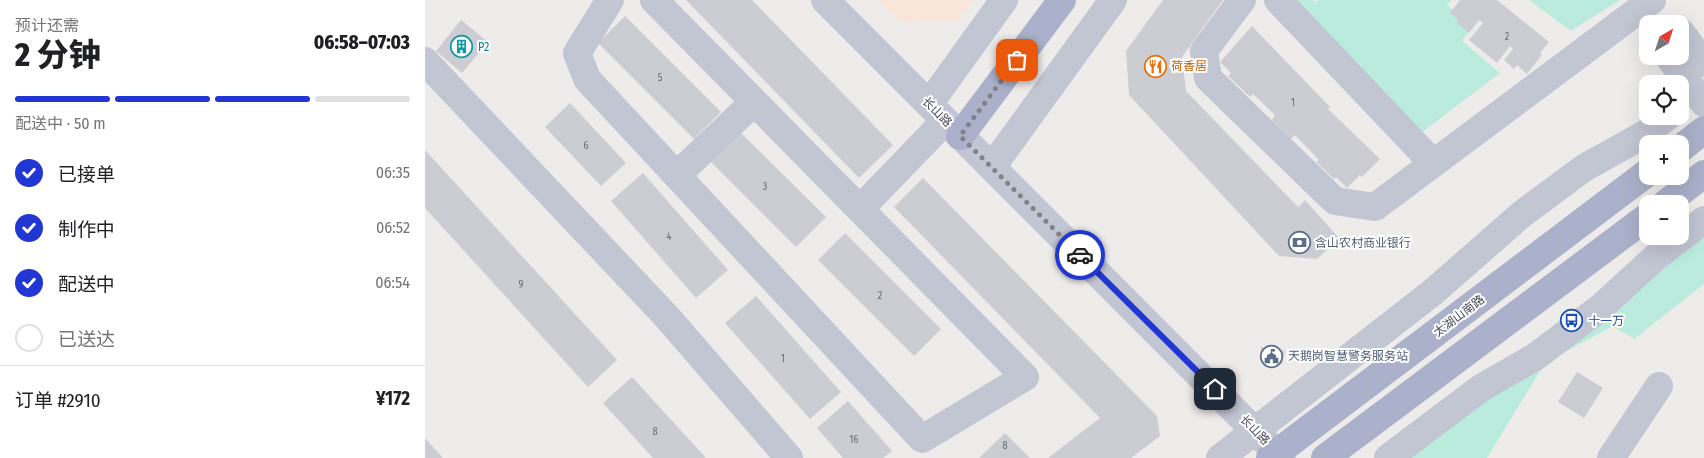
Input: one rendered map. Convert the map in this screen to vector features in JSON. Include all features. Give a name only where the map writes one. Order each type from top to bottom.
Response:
[{"type":"main road","points":[[945,120],[1062,0]]},
{"type":"main road","points":[[1689,142],[1704,130]]},
{"type":"main road","points":[[1677,195],[1704,174]]},
{"type":"main road","name":"太湖山南路","points":[[1276,456],[1639,179]]},
{"type":"main road","points":[[1325,458],[1639,223]]},
{"type":"street","points":[[611,0],[577,53],[587,79],[922,440],[1025,377],[654,0]]},
{"type":"street","name":"长山路","points":[[825,0],[1257,431],[1276,456]]},
{"type":"street","points":[[860,209],[945,120],[1005,0]]},
{"type":"street","points":[[992,167],[1113,0]]},
{"type":"street","points":[[1242,0],[1204,51],[1208,78],[1335,201],[1375,207],[1433,163],[1648,11]]},
{"type":"street","points":[[1278,0],[1433,163]]},
{"type":"street","points":[[1689,43],[1704,63]]},
{"type":"street","points":[[425,61],[667,317],[789,458]]},
{"type":"street","points":[[1674,65],[1696,98]]},
{"type":"street","points":[[677,175],[754,102]]},
{"type":"street","points":[[1221,458],[1433,292],[1530,208],[1584,168],[1645,134],[1656,125]]},
{"type":"street","points":[[1388,458],[1481,388],[1535,357],[1600,308],[1658,255],[1704,220]]},
{"type":"street","points":[[1611,458],[1659,386]]},
{"type":"shaded area","points":[[878,0],[973,0],[958,20],[901,23]]},
{"type":"green space","points":[[1281,0],[1312,0],[1316,2],[1318,0],[1451,0],[1447,5],[1472,27],[1462,41],[1500,73],[1417,136]]},
{"type":"green space","points":[[1529,0],[1620,0],[1571,31]]},
{"type":"green space","points":[[1704,235],[1704,284],[1634,339],[1613,326],[1545,363],[1487,458],[1410,458]]},
{"type":"building","points":[[686,0],[752,0],[893,145],[859,178]]},
{"type":"building","points":[[1163,0],[1223,0],[1182,57],[1186,91],[1298,207],[1305,200],[1339,238],[1317,259],[1279,256],[1129,95],[1126,51]]},
{"type":"building","points":[[1460,0],[1497,0],[1549,42],[1540,53],[1542,55],[1527,74],[1517,65],[1514,69],[1504,60],[1513,49],[1510,46],[1497,63],[1469,40],[1483,23],[1479,20],[1469,33],[1457,23],[1459,21],[1450,13]]},
{"type":"building","points":[[625,16],[721,112],[694,139],[598,43]]},
{"type":"building","name":"P2","points":[[461,20],[488,42],[462,73],[436,51]]},
{"type":"building","points":[[1252,26],[1330,107],[1328,109],[1380,159],[1362,177],[1360,175],[1347,188],[1316,162],[1319,160],[1295,135],[1291,139],[1272,120],[1275,115],[1253,94],[1250,97],[1228,76],[1231,73],[1220,62]]},
{"type":"building","points":[[570,103],[626,163],[601,186],[545,127]]},
{"type":"building","points":[[734,126],[826,217],[796,247],[705,156]]},
{"type":"building","points":[[425,150],[617,360],[588,387],[425,208]]},
{"type":"building","points":[[643,173],[728,270],[696,298],[611,201]]},
{"type":"building","points":[[923,178],[1157,416],[1160,436],[1131,458],[1048,458],[1100,418],[894,207]]},
{"type":"building","points":[[845,233],[941,329],[914,356],[818,260]]},
{"type":"building","points":[[756,296],[841,392],[810,419],[725,323]]},
{"type":"building","name":"天鹅岗智慧警务服务站","points":[[1261,347],[1285,351],[1282,364],[1260,360]]},
{"type":"building","points":[[1577,372],[1603,388],[1584,418],[1558,402]]},
{"type":"building","points":[[632,377],[706,458],[653,458],[603,403]]},
{"type":"building","points":[[848,401],[892,451],[883,458],[843,458],[817,428]]},
{"type":"building","points":[[1005,433],[1030,458],[979,458]]},
{"type":"building","points":[[425,438],[443,458],[425,458]]},
{"type":"way so far","points":[[1017,60],[960,136],[1080,255]]},
{"type":"place","name":"P2","points":[[462,47]]},
{"type":"place","name":"荷香居","points":[[1155,66]]},
{"type":"place","name":"含山农村商业银行","points":[[1299,243]]},
{"type":"place","name":"十一万","points":[[1572,321]]},
{"type":"place","name":"天鹅岗智慧警务服务站","points":[[1272,356]]},
{"type":"route","points":[[1080,255],[1215,389]]}]
